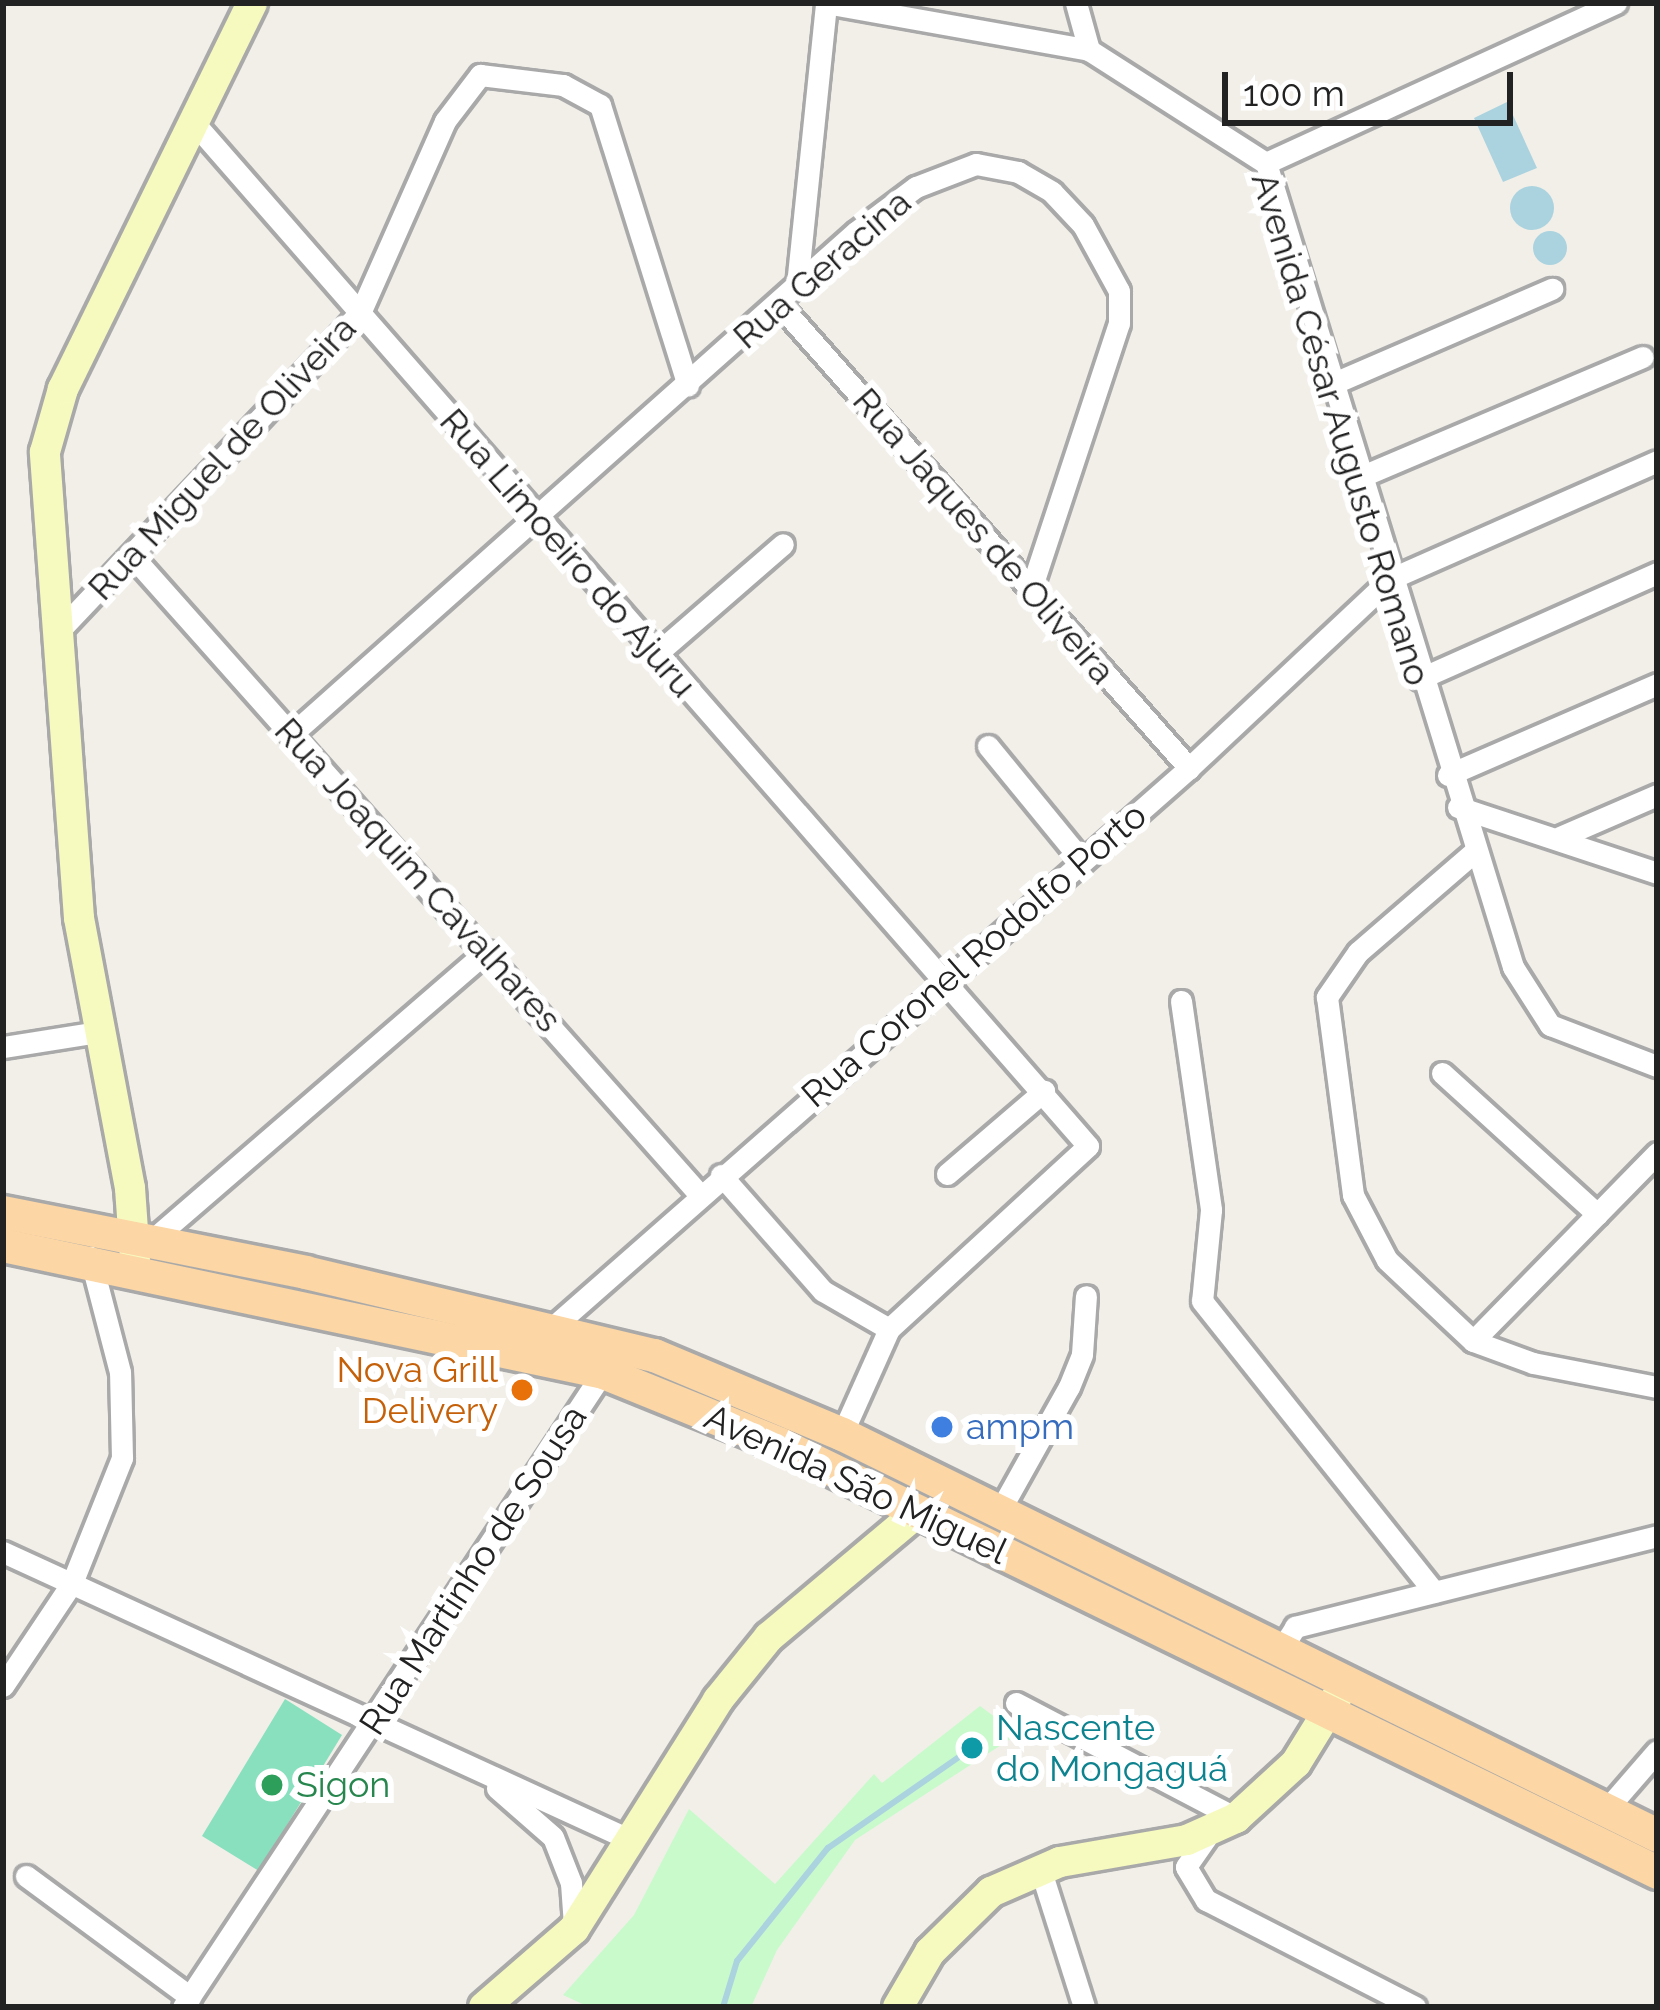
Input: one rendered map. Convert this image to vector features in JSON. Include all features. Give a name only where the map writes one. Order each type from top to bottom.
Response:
[{"type":"main road","name":"Avenida São Miguel","points":[[3,1212],[87,1243]]},
{"type":"main road","name":"Avenida São Miguel","points":[[3,1245],[87,1243],[140,1249],[553,1327],[654,1355],[842,1434],[1279,1653],[1337,1698],[1657,1872]]},
{"type":"main road","name":"Avenida São Miguel","points":[[140,1249],[603,1372],[760,1434],[917,1513],[1657,1835]]},
{"type":"main road","points":[[917,1513],[941,1502],[990,1507]]},
{"type":"street","points":[[252,3],[49,425],[45,488],[77,897],[140,1249],[487,951]]},
{"type":"street","points":[[797,286],[826,3]]},
{"type":"street","name":"Avenida César Augusto Romano","points":[[826,3],[1089,50],[1265,164],[1448,776],[1513,967],[1550,1025],[1657,1066]]},
{"type":"street","points":[[1076,3],[1089,50]]},
{"type":"street","points":[[1265,164],[1616,3]]},
{"type":"street","name":"Rua Miguel de Oliveira","points":[[56,633],[134,557],[360,314],[467,83],[480,75],[563,86],[600,104],[614,128],[688,386]]},
{"type":"street","name":"Rua Limoeiro do Ajuru","points":[[195,124],[1088,1146],[889,1329]]},
{"type":"street","name":"Rua Geracina","points":[[293,734],[797,286],[916,187],[976,164],[1018,172],[1082,225],[1113,271],[1119,323],[1031,589]]},
{"type":"street","points":[[1332,384],[1552,289]]},
{"type":"street","name":"Rua Jaques de Oliveira","points":[[778,303],[1189,768]]},
{"type":"street","points":[[1360,477],[1643,357]]},
{"type":"street","name":"Rua Coronel Rodolfo Porto","points":[[553,1327],[1189,768],[1390,579],[1657,461]]},
{"type":"street","points":[[656,655],[783,544]]},
{"type":"street","name":"Rua Joaquim Cavalhares","points":[[134,557],[699,1194]]},
{"type":"street","points":[[1419,679],[1657,573]]},
{"type":"street","points":[[1448,776],[1657,684]]},
{"type":"street","points":[[988,746],[1082,860]]},
{"type":"street","points":[[1560,837],[1657,795]]},
{"type":"street","points":[[1458,807],[1560,837],[1657,873]]},
{"type":"street","points":[[1474,852],[1338,974],[1326,1019],[1342,1140],[1365,1228],[1414,1291],[1473,1341],[1533,1363],[1657,1387]]},
{"type":"street","points":[[1181,1001],[1211,1210],[1202,1301],[1434,1592]]},
{"type":"street","points":[[3,1047],[98,1032]]},
{"type":"street","points":[[1442,1073],[1597,1214]]},
{"type":"street","points":[[946,1174],[1044,1091]]},
{"type":"street","points":[[1473,1341],[1657,1153]]},
{"type":"street","points":[[722,1175],[823,1291],[889,1329],[842,1434]]},
{"type":"street","points":[[3,1686],[72,1583],[123,1440],[120,1372],[87,1243]]},
{"type":"street","points":[[990,1507],[1069,1387],[1082,1354],[1086,1296]]},
{"type":"street","name":"Rua Martinho de Sousa","points":[[187,2002],[603,1372]]},
{"type":"street","points":[[484,2007],[574,1929],[711,1710],[769,1637],[917,1513]]},
{"type":"street","points":[[1279,1653],[1294,1627],[1657,1536]]},
{"type":"street","points":[[3,1552],[633,1840]]},
{"type":"street","points":[[1337,1698],[1277,1784],[1224,1825],[1186,1867],[1206,1900],[1415,2007]]},
{"type":"street","points":[[1016,1702],[1224,1825]]},
{"type":"street","points":[[1605,1811],[1657,1751]]},
{"type":"street","points":[[468,1766],[553,1837],[571,1883],[574,1929]]},
{"type":"street","points":[[898,2007],[960,1917],[1040,1868],[1224,1825]]},
{"type":"street","points":[[1040,1868],[1084,2007]]},
{"type":"street","points":[[26,1876],[187,2002]]},
{"type":"green space","name":"Sigon","points":[[285,1699],[342,1735],[259,1871],[202,1836]]},
{"type":"green space","points":[[980,1706],[1018,1734],[855,1840],[777,1950],[751,2007],[589,2007],[563,1995],[634,1915],[689,1809],[775,1884],[874,1774],[882,1783]]},
{"type":"water","points":[[1507,102],[1537,168],[1503,182],[1474,118]]},
{"type":"water","points":[[1532,186],[1548,192],[1554,208],[1548,224],[1532,230],[1516,224],[1510,208],[1516,192]]},
{"type":"water","points":[[1550,231],[1562,236],[1567,248],[1562,260],[1550,265],[1538,260],[1533,248],[1538,236]]},
{"type":"waterway","points":[[723,2007],[737,1961],[828,1848],[972,1748]]},
{"type":"place","name":"Nova Grill Delivery","points":[[522,1390]]},
{"type":"place","name":"ampm","points":[[942,1427]]},
{"type":"place","name":"Nascente do Mongaguá","points":[[972,1748]]},
{"type":"place","name":"Sigon","points":[[272,1785]]}]
